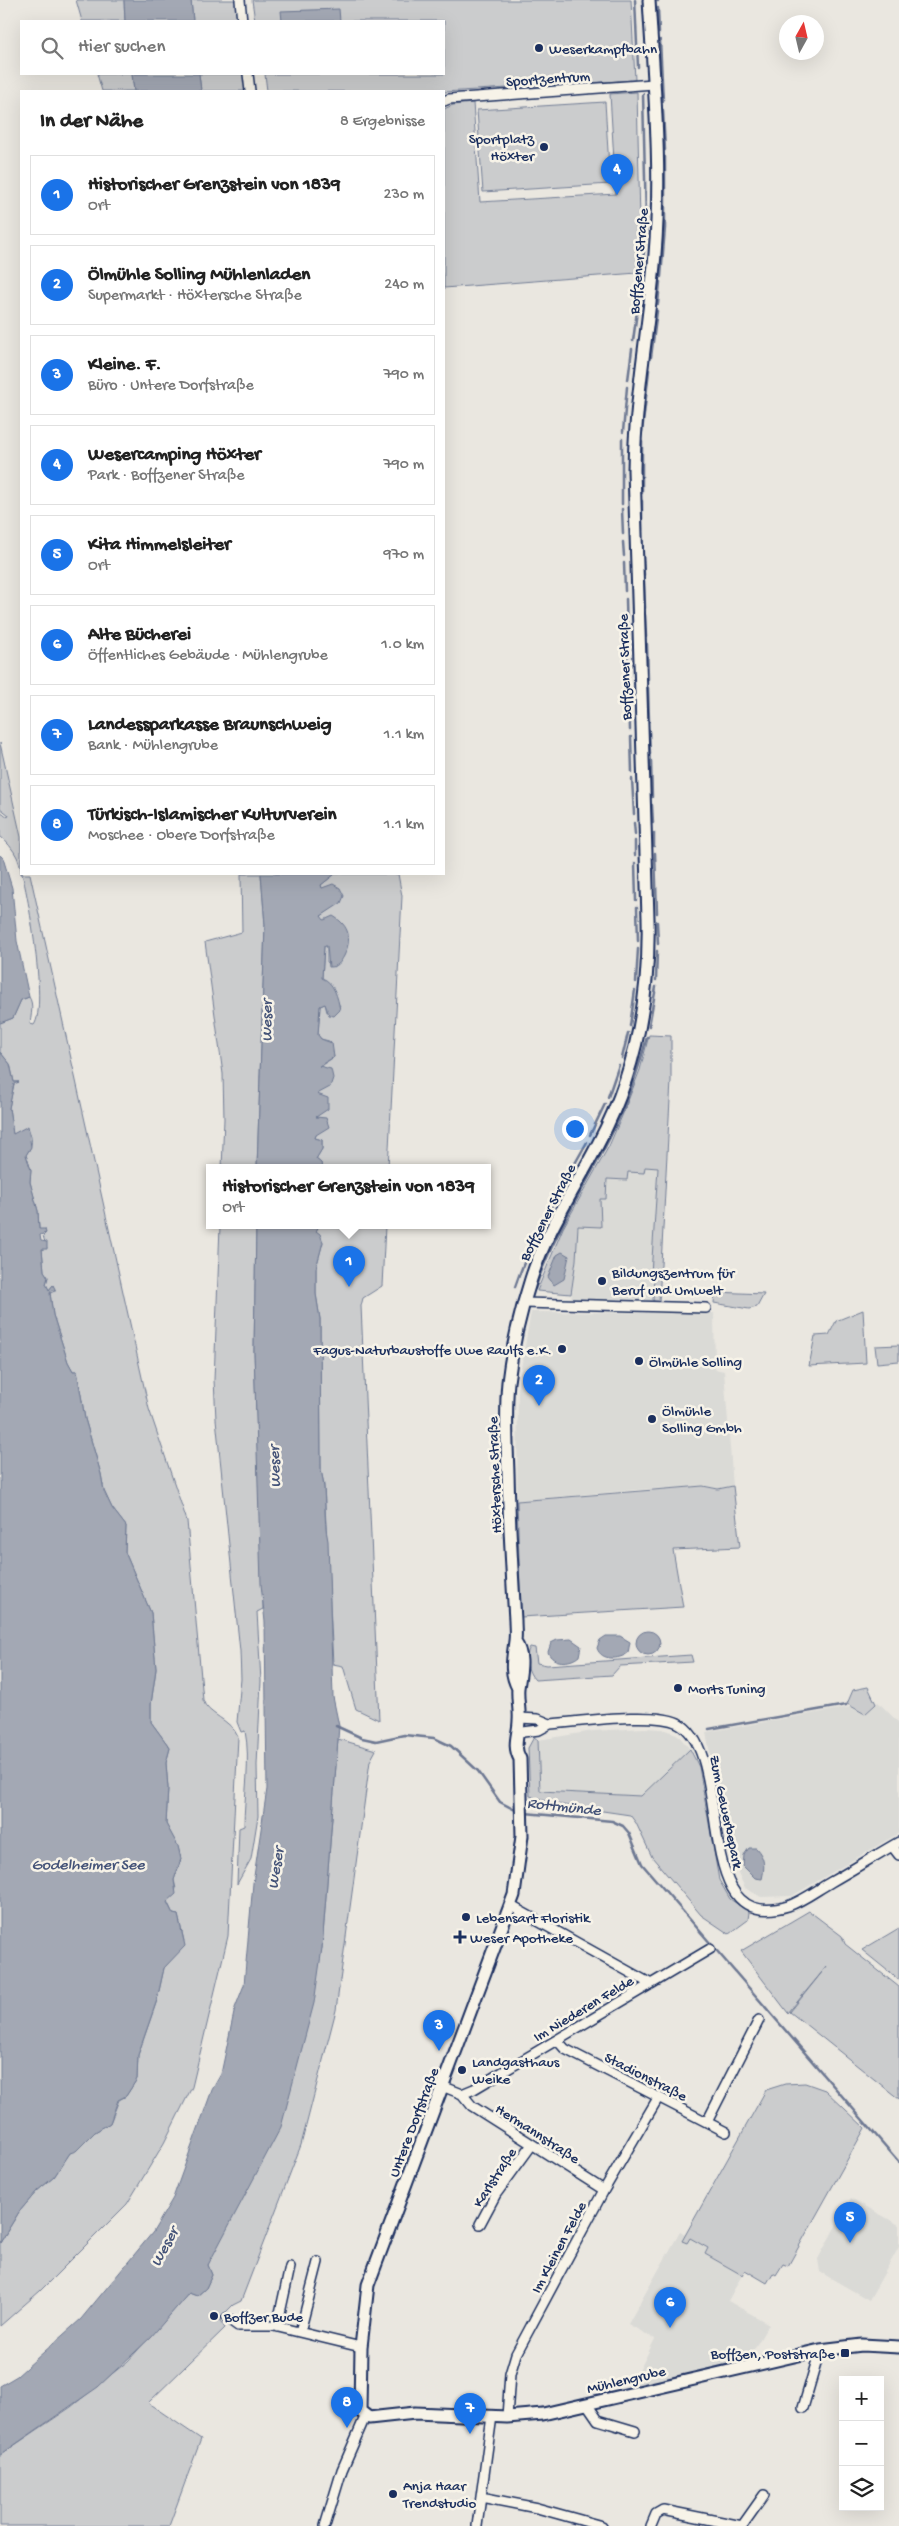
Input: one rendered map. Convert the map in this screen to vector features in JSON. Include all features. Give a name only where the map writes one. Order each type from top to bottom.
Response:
[{"type":"street","points":[[240,0],[242,20]]},
{"type":"street","name":"Boffzener Straße","points":[[523,1306],[534,1270],[552,1229],[599,1143],[617,1104],[632,1064],[646,1001],[649,947],[634,470],[636,414],[656,234],[658,175],[650,0]]},
{"type":"street","points":[[248,75],[250,90]]},
{"type":"street","name":"Sportzentrum","points":[[445,101],[654,84]]},
{"type":"street","points":[[523,1306],[706,1308]]},
{"type":"street","name":"Höxtersche Straße","points":[[521,1724],[518,1688],[513,1680],[512,1664],[512,1650],[515,1642],[506,1417],[511,1356],[523,1306]]},
{"type":"street","name":"Zum Gewerbepark","points":[[521,1724],[539,1730],[550,1724],[658,1718],[679,1724],[688,1731],[697,1743],[705,1763],[722,1864],[728,1884],[738,1898],[747,1904],[769,1908],[787,1906],[896,1844]]},
{"type":"street","name":"Zum Gewerbepark","points":[[521,1724],[538,1719],[550,1724]]},
{"type":"street","name":"Untere Dorfstraße","points":[[362,2414],[361,2347],[368,2285],[510,1906],[520,1854],[523,1803],[520,1759],[524,1752],[521,1724]]},
{"type":"street","points":[[896,1844],[899,1855]]},
{"type":"street","points":[[510,1906],[651,1984]]},
{"type":"street","name":"Im Niederen Felde","points":[[462,2094],[474,2089],[710,1949]]},
{"type":"street","points":[[707,2122],[759,2020]]},
{"type":"street","name":"Stadionstraße","points":[[557,2040],[565,2049],[726,2132]]},
{"type":"street","points":[[442,2086],[462,2094]]},
{"type":"street","name":"Hermannstraße","points":[[462,2094],[472,2106],[531,2146],[604,2190]]},
{"type":"street","name":"Im Kleinen Felde","points":[[507,2417],[510,2374],[516,2354],[604,2190],[658,2098]]},
{"type":"street","name":"Karlstraße","points":[[480,2224],[496,2194],[531,2146]]},
{"type":"street","points":[[300,2332],[318,2262]]},
{"type":"street","points":[[277,2327],[290,2268]]},
{"type":"street","points":[[228,2318],[238,2326],[277,2327],[361,2347]]},
{"type":"street","name":"Mühlengrube","points":[[362,2414],[369,2418],[415,2413],[507,2417],[543,2414],[820,2350],[862,2345],[899,2347]]},
{"type":"street","points":[[803,2408],[820,2350]]},
{"type":"street","points":[[587,2404],[598,2420],[635,2431]]},
{"type":"street","points":[[325,2526],[362,2414]]},
{"type":"street","points":[[477,2526],[492,2416]]},
{"type":"street","points":[[650,2526],[656,2514],[664,2510],[742,2526],[764,2496]]},
{"type":"street","points":[[481,2497],[536,2508],[602,2526]]},
{"type":"shaded area","points":[[76,0],[124,0],[125,20],[82,20]]},
{"type":"shaded area","points":[[191,0],[237,0],[239,20],[193,20]]},
{"type":"shaded area","name":"Weserkampfbahn","points":[[252,0],[631,0],[635,80],[445,92],[445,90],[267,90],[265,75],[445,75],[445,20],[255,20]]},
{"type":"shaded area","points":[[97,75],[132,75],[134,90],[102,90]]},
{"type":"shaded area","points":[[199,75],[245,75],[247,90],[201,90]]},
{"type":"shaded area","points":[[637,92],[640,221],[637,222],[636,228],[639,228],[637,273],[445,288],[445,109],[453,105],[473,103],[480,202],[616,194],[610,94]]},
{"type":"shaded area","name":"Sportplatz Höxter","points":[[605,102],[610,184],[483,192],[477,110]]},
{"type":"shaded area","points":[[0,743],[20,833],[20,867],[14,851],[0,836],[0,811],[8,817],[9,815],[0,808]]},
{"type":"shaded area","points":[[22,875],[30,875],[149,1409],[187,1521],[203,1700],[209,1710],[230,1726],[238,1737],[228,1936],[192,2087],[164,2143],[127,2204],[40,2291],[0,2326],[0,2243],[19,2212],[37,2191],[54,2177],[70,2153],[95,2132],[110,2123],[119,2100],[126,2096],[137,2079],[138,2055],[157,2000],[164,1968],[184,1941],[178,1915],[173,1914],[167,1901],[176,1889],[174,1880],[181,1859],[178,1847],[166,1824],[168,1788],[166,1763],[170,1748],[151,1722],[151,1704],[156,1669],[151,1613],[125,1552],[126,1526],[112,1508],[104,1491],[85,1419],[77,1371],[73,1371],[68,1362],[53,1315],[50,1293],[55,1291],[53,1285],[49,1290],[46,1284],[48,1277],[44,1271],[42,1249],[47,1248],[43,1236],[46,1233],[39,1229],[38,1211],[30,1182],[31,1170],[26,1155],[30,1148],[31,1138],[28,1127],[13,1135],[9,1108],[14,1083],[19,1082],[14,1082],[10,1064],[0,1052],[0,1023],[13,1018],[21,1000],[29,997],[31,1000],[30,1024],[34,1025],[38,1014],[37,970]]},
{"type":"shaded area","points":[[241,875],[261,875],[265,925],[257,1164],[222,1164],[223,1074],[205,942],[242,932]]},
{"type":"shaded area","points":[[334,875],[398,875],[402,896],[388,1164],[321,1164],[316,1159],[322,1149],[322,1140],[315,1138],[322,1118],[316,1118],[319,1067],[334,1057],[329,1041],[321,1039],[318,1035],[320,1006],[325,1004],[327,1012],[340,1006],[322,978],[324,946],[327,946],[327,962],[335,967],[321,916],[342,901],[322,889],[321,885]]},
{"type":"shaded area","points":[[649,1035],[671,1036],[671,1081],[659,1302],[653,1301],[654,1275],[651,1274],[658,1168],[645,1167],[644,1173],[628,1172],[627,1180],[607,1179],[606,1199],[600,1199],[601,1227],[578,1226],[571,1294],[537,1291],[563,1228],[609,1146],[640,1070]]},
{"type":"shaded area","points":[[645,1167],[658,1168],[651,1274],[654,1274],[653,1301],[571,1300],[578,1226],[600,1211],[600,1198],[606,1198],[607,1179],[627,1180],[628,1172],[644,1173]]},
{"type":"shaded area","points":[[220,1229],[256,1229],[254,1351],[263,1609],[257,1612],[261,1681],[257,1765],[258,1816],[251,1859],[237,1884],[239,1828],[244,1826],[247,1742],[245,1731],[241,1732],[237,1722],[241,1679],[240,1651],[216,1419],[214,1380]]},
{"type":"shaded area","points":[[317,1229],[385,1229],[382,1286],[363,1298],[361,1306],[379,1720],[356,1709],[343,1666],[333,1664],[324,1485],[321,1470],[320,1319],[316,1294],[316,1268],[323,1242],[316,1231]]},
{"type":"shaded area","points":[[715,1292],[764,1294],[757,1307],[749,1309],[714,1303]]},
{"type":"shaded area","points":[[863,1310],[866,1363],[809,1366],[815,1336],[829,1335],[836,1321]]},
{"type":"shaded area","points":[[531,1312],[714,1313],[715,1369],[724,1371],[733,1486],[718,1489],[703,1486],[636,1490],[517,1501],[518,1385]]},
{"type":"shaded area","points":[[899,1345],[899,1361],[877,1363],[875,1346]]},
{"type":"shaded area","points":[[703,1486],[718,1489],[733,1486],[740,1547],[673,1550],[683,1607],[521,1617],[517,1501]]},
{"type":"shaded area","points":[[530,1647],[535,1648],[537,1663],[547,1665],[691,1655],[693,1662],[620,1666],[612,1675],[535,1680],[527,1664],[527,1655]]},
{"type":"shaded area","points":[[868,1687],[876,1704],[865,1714],[847,1704],[853,1690]]},
{"type":"shaded area","points":[[878,1702],[899,1723],[899,1833],[792,1896],[761,1897],[745,1888],[729,1853],[706,1732],[850,1707],[865,1714]]},
{"type":"shaded area","points":[[643,1728],[662,1729],[677,1734],[690,1749],[641,1796],[540,1791],[538,1740],[593,1731]]},
{"type":"shaded area","points":[[534,1737],[538,1740],[540,1791],[641,1796],[690,1749],[699,1767],[719,1880],[730,1899],[749,1912],[748,1920],[729,1934],[701,1915],[652,1857],[636,1823],[630,1815],[555,1804],[530,1796],[528,1748]]},
{"type":"shaded area","points":[[338,1739],[376,1750],[370,1761],[336,2010],[301,2145],[241,2301],[233,2305],[219,2319],[225,2328],[148,2403],[201,2439],[169,2526],[0,2526],[0,2455],[71,2407],[128,2361],[189,2293],[197,2296],[206,2288],[212,2275],[208,2265],[322,1948]]},
{"type":"shaded area","points":[[809,1911],[842,1936],[845,1944],[899,1987],[899,2099],[790,2012],[827,1966],[788,2013],[741,1951]]},
{"type":"shaded area","points":[[899,1928],[899,1980],[862,1950]]},
{"type":"shaded area","points":[[805,2083],[825,2090],[865,2128],[788,2266],[783,2264],[776,2275],[773,2273],[767,2283],[745,2270],[742,2275],[705,2254],[708,2248],[690,2238],[687,2243],[682,2241],[766,2090],[785,2084]]},
{"type":"shaded area","points":[[851,2198],[899,2225],[899,2247],[869,2300],[820,2272],[818,2259]]},
{"type":"shaded area","points":[[680,2232],[708,2248],[705,2254],[742,2275],[728,2301],[769,2324],[748,2359],[631,2387],[655,2339],[628,2324]]},
{"type":"water","points":[[124,0],[191,0],[193,20],[125,20]]},
{"type":"water","points":[[339,9],[340,20],[282,20],[281,11]]},
{"type":"water","points":[[132,75],[199,75],[201,90],[134,90]]},
{"type":"water","points":[[0,855],[3,858],[12,888],[17,941],[29,997],[21,1000],[13,1018],[0,1023]]},
{"type":"water","name":"Weser","points":[[261,875],[334,875],[321,885],[322,888],[333,884],[340,888],[344,896],[341,903],[321,916],[324,920],[333,916],[339,920],[346,929],[349,939],[344,956],[340,963],[335,966],[329,967],[327,946],[324,946],[322,978],[330,983],[337,996],[340,1010],[334,1016],[329,1015],[325,1004],[320,1006],[318,1035],[321,1039],[332,1043],[334,1057],[319,1066],[331,1069],[333,1078],[330,1087],[317,1094],[328,1098],[328,1109],[316,1117],[326,1118],[329,1127],[316,1135],[315,1138],[322,1140],[322,1149],[316,1159],[321,1164],[257,1164],[265,925]]},
{"type":"water","name":"Godelheimer See","points":[[0,1052],[10,1064],[14,1082],[19,1082],[14,1084],[9,1108],[13,1134],[28,1126],[31,1147],[26,1155],[31,1170],[30,1182],[38,1211],[39,1229],[45,1229],[46,1233],[40,1235],[41,1241],[47,1242],[47,1249],[42,1249],[44,1271],[48,1277],[46,1284],[49,1290],[53,1285],[56,1291],[52,1290],[50,1293],[53,1315],[68,1362],[73,1371],[77,1371],[85,1419],[104,1491],[112,1508],[126,1526],[125,1552],[151,1613],[156,1669],[151,1704],[151,1722],[170,1748],[166,1763],[168,1788],[166,1824],[178,1846],[181,1859],[174,1880],[176,1894],[167,1902],[173,1914],[178,1915],[185,1946],[164,1968],[157,2000],[138,2055],[137,2079],[126,2096],[118,2100],[110,2123],[95,2132],[76,2151],[70,2153],[54,2177],[37,2191],[19,2212],[0,2243]]},
{"type":"water","name":"Weser","points":[[256,1229],[317,1229],[316,1231],[320,1234],[323,1242],[316,1268],[316,1294],[320,1319],[321,1470],[328,1541],[333,1697],[339,1726],[322,1948],[314,2003],[281,2127],[208,2265],[212,2275],[206,2288],[197,2296],[189,2293],[151,2337],[98,2387],[0,2455],[0,2386],[17,2376],[81,2319],[153,2232],[173,2198],[212,2090],[221,2074],[235,2008],[244,1985],[253,1883],[267,1789],[265,1622],[261,1584],[254,1351]]},
{"type":"water","points":[[562,1252],[569,1256],[564,1279],[554,1285],[548,1277],[557,1255]]},
{"type":"water","points":[[648,1631],[656,1635],[660,1643],[656,1651],[648,1655],[640,1651],[636,1643],[640,1635]]},
{"type":"water","points":[[606,1636],[620,1636],[630,1642],[628,1653],[620,1657],[611,1658],[599,1652],[597,1648],[600,1640]]},
{"type":"water","points":[[571,1639],[581,1646],[579,1656],[562,1662],[550,1656],[548,1652],[551,1643],[557,1640]]},
{"type":"water","points":[[749,1848],[756,1848],[763,1859],[762,1879],[755,1878],[743,1866],[744,1855]]},
{"type":"waterway","points":[[635,0],[638,67]]},
{"type":"waterway","points":[[658,8],[659,33]]},
{"type":"waterway","points":[[660,40],[663,101]]},
{"type":"waterway","points":[[643,94],[646,220]]},
{"type":"waterway","points":[[663,110],[665,150]]},
{"type":"waterway","points":[[661,277],[665,228],[665,157]]},
{"type":"waterway","points":[[641,283],[646,229]]},
{"type":"waterway","points":[[658,304],[660,282]]},
{"type":"waterway","points":[[633,341],[640,289]]},
{"type":"waterway","points":[[651,357],[657,311]]},
{"type":"waterway","points":[[628,380],[632,349]]},
{"type":"waterway","points":[[642,432],[649,370]]},
{"type":"waterway","points":[[623,432],[627,387]]},
{"type":"waterway","points":[[622,439],[622,504]]},
{"type":"waterway","points":[[642,442],[642,493]]},
{"type":"waterway","points":[[642,501],[642,530]]},
{"type":"waterway","points":[[622,509],[623,534]]},
{"type":"waterway","points":[[642,539],[644,575]]},
{"type":"waterway","points":[[623,542],[624,556]]},
{"type":"waterway","points":[[624,563],[625,591]]},
{"type":"waterway","points":[[644,581],[645,608]]},
{"type":"waterway","points":[[626,599],[627,638]]},
{"type":"waterway","points":[[645,615],[646,637]]},
{"type":"waterway","points":[[627,644],[628,680]]},
{"type":"waterway","points":[[647,644],[648,679]]},
{"type":"waterway","points":[[629,688],[630,730]]},
{"type":"waterway","points":[[648,688],[649,721]]},
{"type":"waterway","points":[[649,730],[650,754]]},
{"type":"waterway","points":[[631,737],[632,772]]},
{"type":"waterway","points":[[651,761],[652,797]]},
{"type":"waterway","points":[[632,779],[634,814]]},
{"type":"waterway","points":[[652,805],[653,823]]},
{"type":"waterway","points":[[634,823],[635,834]]},
{"type":"waterway","points":[[654,833],[654,846]]},
{"type":"waterway","points":[[635,841],[635,855]]},
{"type":"waterway","points":[[655,853],[657,913]]},
{"type":"waterway","points":[[635,863],[636,900]]},
{"type":"waterway","points":[[637,907],[638,941]]},
{"type":"waterway","points":[[657,922],[658,944]]},
{"type":"waterway","points":[[636,982],[638,949]]},
{"type":"waterway","points":[[656,980],[657,951]]},
{"type":"waterway","points":[[649,1026],[656,987]]},
{"type":"waterway","points":[[630,1026],[635,990]]},
{"type":"waterway","points":[[622,1058],[628,1033]]},
{"type":"waterway","points":[[535,1289],[553,1244],[621,1114],[636,1076],[647,1037]]},
{"type":"waterway","points":[[608,1097],[619,1065]]},
{"type":"waterway","points":[[590,1135],[605,1104]]},
{"type":"waterway","points":[[515,1287],[538,1231],[587,1142]]},
{"type":"waterway","points":[[709,1729],[846,1705]]},
{"type":"waterway","name":"Rottmünde","points":[[336,1726],[362,1738],[376,1741],[404,1735],[434,1738],[451,1746],[478,1771],[500,1802],[517,1811]]},
{"type":"waterway","name":"Rottmünde","points":[[525,1813],[612,1821],[623,1826],[629,1833],[642,1864],[711,1944]]},
{"type":"waterway","name":"Rottmünde","points":[[717,1951],[899,2162]]},
{"type":"place","name":"Weserkampfbahn","points":[[539,48]]},
{"type":"place","name":"Sportplatz Höxter","points":[[544,147]]},
{"type":"place","name":"Wesercamping Höxter","points":[[617,195]]},
{"type":"place","name":"Bildungszentrum für Beruf und Umwelt","points":[[602,1281]]},
{"type":"place","name":"Historischer Grenzstein von 1839","points":[[349,1287]]},
{"type":"place","name":"Fagus-Naturbaustoffe Uwe Raulfs e.K.","points":[[562,1349]]},
{"type":"place","name":"Ölmühle Solling","points":[[639,1361]]},
{"type":"place","name":"Ölmühle Solling Mühlenladen","points":[[539,1406]]},
{"type":"place","name":"Ölmühle Solling Gmbh","points":[[652,1419]]},
{"type":"place","name":"Morts Tuning","points":[[678,1688]]},
{"type":"place","name":"Lebensart Floristik","points":[[466,1917]]},
{"type":"place","name":"Weser Apotheke","points":[[460,1937]]},
{"type":"place","name":"Kleine. F.","points":[[439,2051]]},
{"type":"place","name":"Landgasthaus Weike","points":[[462,2070]]},
{"type":"place","name":"Kita Himmelsleiter","points":[[850,2243]]},
{"type":"place","name":"Boffzer Bude","points":[[214,2316]]},
{"type":"place","name":"Alte Bücherei","points":[[670,2328]]},
{"type":"place","name":"Boffzen, Poststraße","points":[[845,2353]]},
{"type":"place","name":"Türkisch-Islamischer Kulturverein","points":[[347,2428]]},
{"type":"place","name":"Landessparkasse Braunschweig","points":[[470,2434]]},
{"type":"place","name":"Anja Haar Trendstudio","points":[[393,2494]]}]
